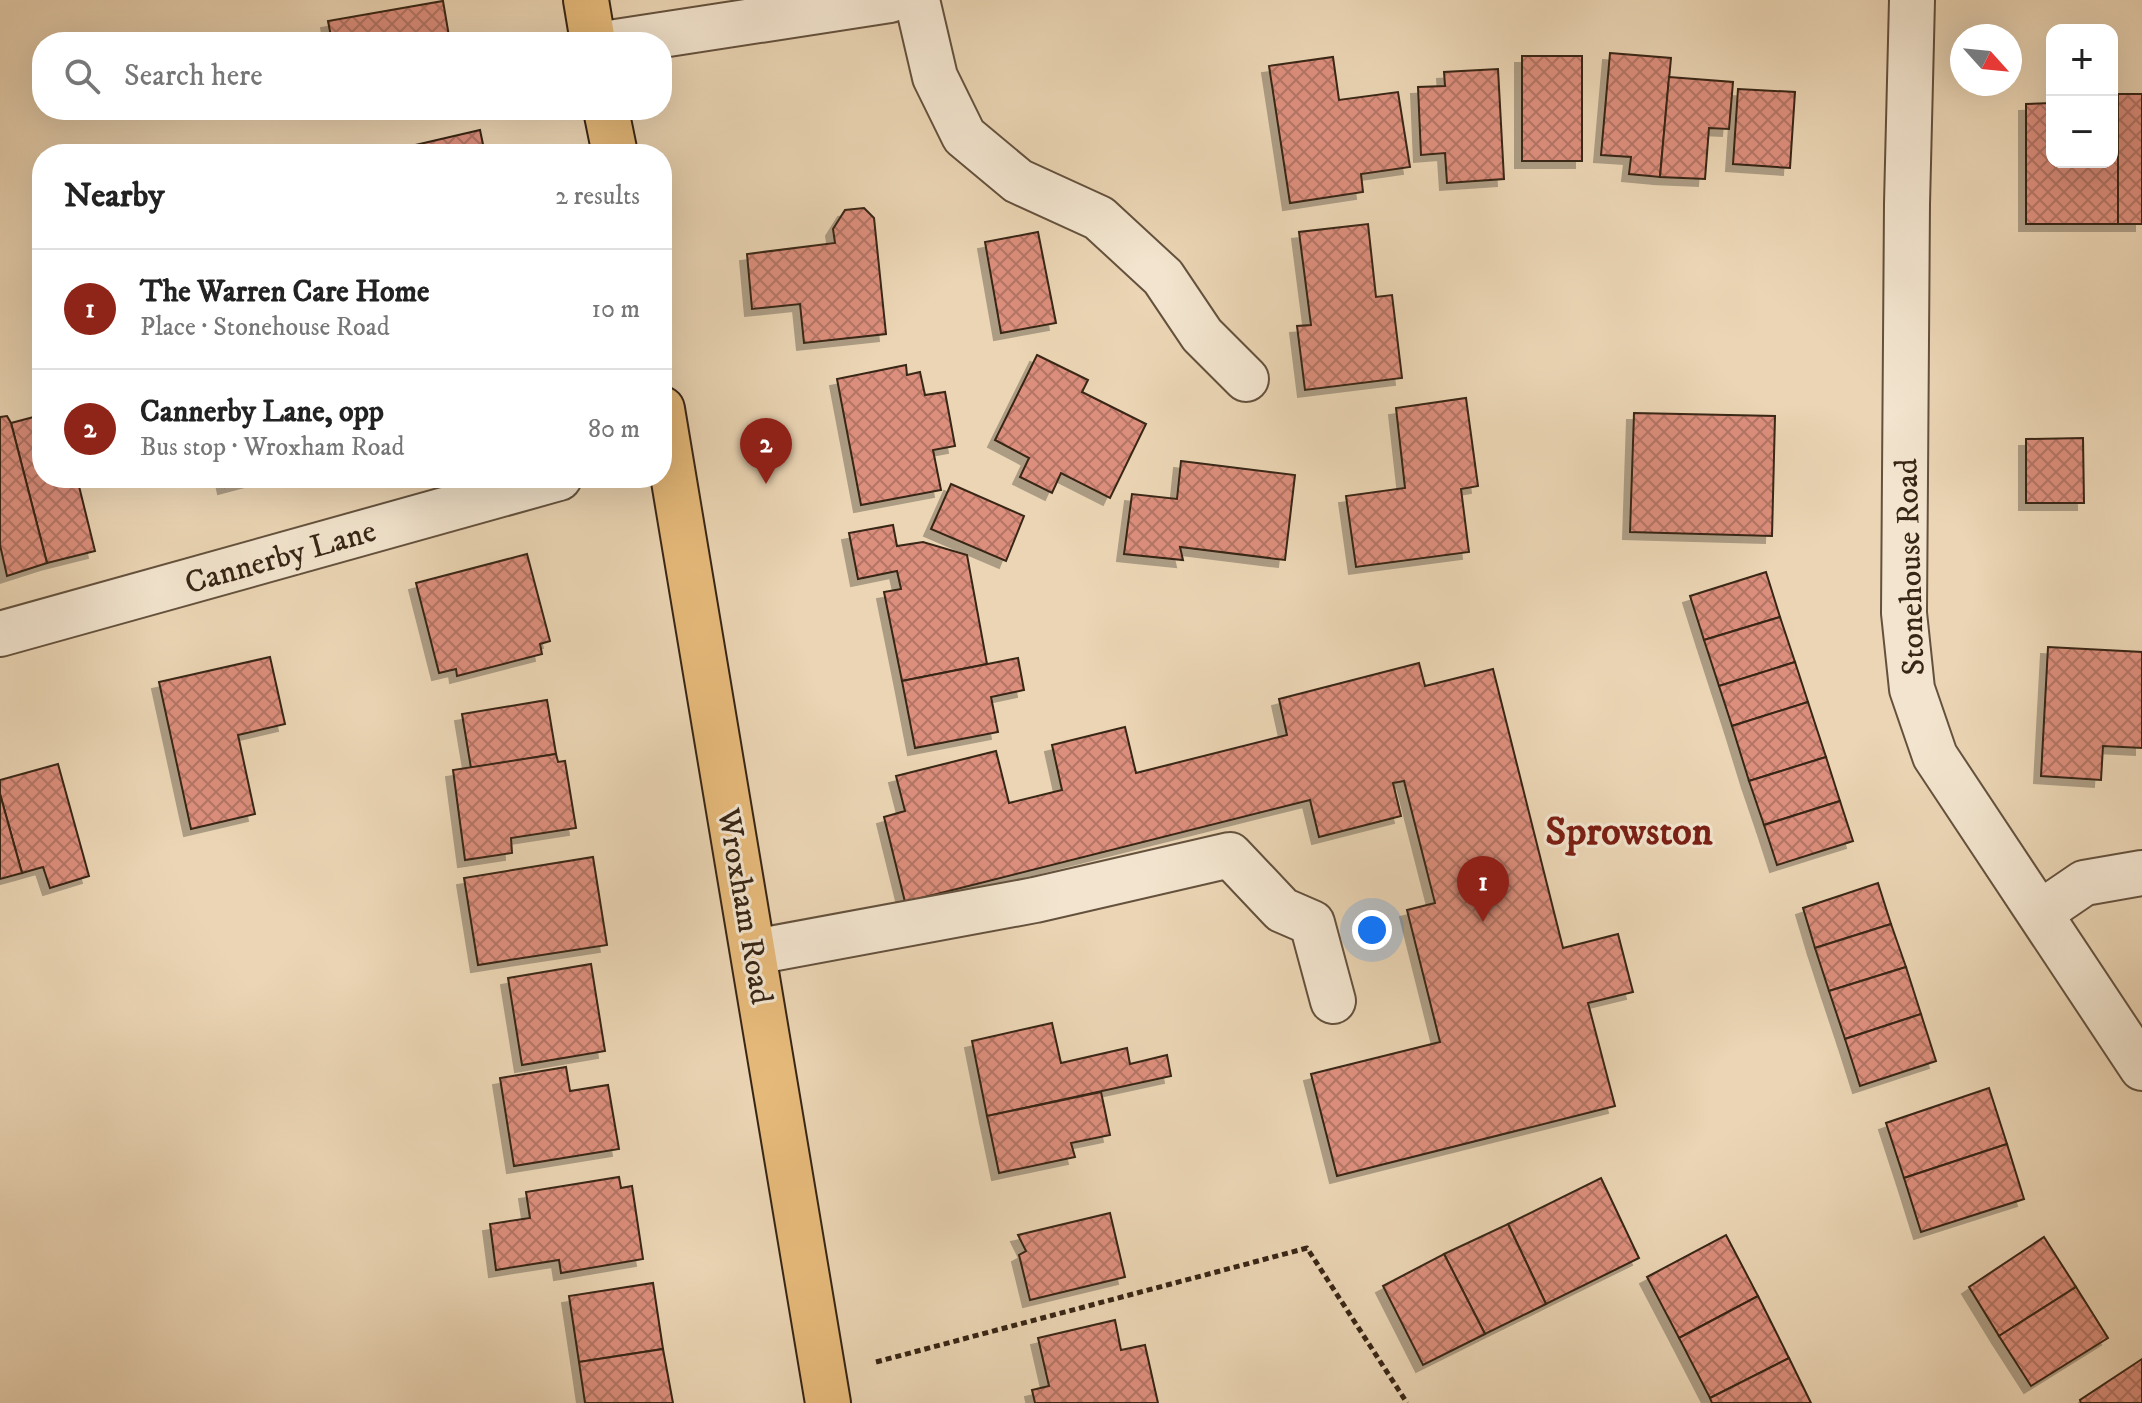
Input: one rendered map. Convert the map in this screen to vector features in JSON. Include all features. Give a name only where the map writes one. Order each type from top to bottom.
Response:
[{"type":"main road","points":[[586,0],[591,32]]},
{"type":"main road","points":[[608,120],[613,144]]},
{"type":"main road","name":"Wroxham Road","points":[[672,481],[826,1389]]},
{"type":"street","points":[[672,33],[890,0]]},
{"type":"street","points":[[917,0],[935,77],[964,136],[1018,181],[1099,218],[1163,277],[1202,335],[1246,379]]},
{"type":"street","name":"Stonehouse Road","points":[[1912,0],[1904,613],[1912,689],[1935,756],[2142,1068]]},
{"type":"street","name":"Cannerby Lane","points":[[0,634],[523,488]]},
{"type":"street","points":[[754,952],[1035,900],[1230,855],[1282,910],[1312,923],[1333,1001]]},
{"type":"street","points":[[2040,913],[2084,883],[2142,873]]},
{"type":"path","points":[[826,1389],[1307,1248],[1407,1403]]},
{"type":"building","points":[[443,1],[448,32],[330,32],[328,21]]},
{"type":"building","points":[[1610,53],[1671,58],[1660,177],[1629,174],[1631,157],[1601,155]]},
{"type":"building","points":[[1522,56],[1582,56],[1582,161],[1522,161]]},
{"type":"building","points":[[1333,57],[1339,100],[1398,92],[1410,167],[1361,174],[1363,192],[1290,203],[1269,66]]},
{"type":"building","points":[[1498,69],[1504,179],[1447,183],[1445,153],[1421,155],[1418,87],[1445,86],[1444,72]]},
{"type":"building","points":[[1669,77],[1733,82],[1729,129],[1709,128],[1705,179],[1660,177]]},
{"type":"building","points":[[1738,89],[1795,92],[1790,168],[1733,164]]},
{"type":"building","points":[[2142,94],[2142,224],[2118,224],[2118,96]]},
{"type":"building","points":[[2046,103],[2046,168],[2118,168],[2118,224],[2026,224],[2026,104]]},
{"type":"building","points":[[480,130],[483,144],[420,144]]},
{"type":"building","points":[[864,208],[874,218],[886,334],[804,343],[800,304],[752,309],[747,254],[835,243],[833,229],[845,210]]},
{"type":"building","points":[[1368,224],[1376,297],[1392,295],[1402,378],[1305,390],[1297,326],[1311,325],[1299,232]]},
{"type":"building","points":[[1038,232],[1056,323],[1001,333],[985,242]]},
{"type":"building","points":[[1037,355],[1088,380],[1082,392],[1146,424],[1110,498],[1061,473],[1052,493],[1020,477],[1029,458],[995,440]]},
{"type":"building","points":[[906,365],[907,375],[920,372],[925,395],[945,392],[955,446],[933,450],[941,490],[861,505],[837,379]]},
{"type":"building","points":[[1466,398],[1478,486],[1461,489],[1469,552],[1356,567],[1346,496],[1405,488],[1396,408]]},
{"type":"building","points":[[1634,413],[1775,416],[1772,536],[1630,532]]},
{"type":"building","points":[[7,416],[47,563],[7,576],[0,545],[0,417]]},
{"type":"building","points":[[32,417],[32,488],[79,488],[95,551],[47,563],[11,423]]},
{"type":"building","points":[[2083,438],[2084,503],[2026,503],[2026,439]]},
{"type":"building","points":[[1181,461],[1295,475],[1285,560],[1180,547],[1183,560],[1124,554],[1132,494],[1177,499]]},
{"type":"building","points":[[951,484],[1024,516],[1006,561],[931,529]]},
{"type":"building","points":[[893,525],[897,546],[923,542],[967,555],[987,664],[902,681],[884,592],[901,589],[897,571],[858,579],[849,533]]},
{"type":"building","points":[[527,554],[550,641],[540,644],[542,654],[457,676],[456,669],[439,673],[416,583]]},
{"type":"building","points":[[1766,572],[1780,617],[1704,640],[1690,596]]},
{"type":"building","points":[[1780,617],[1795,662],[1719,686],[1704,640]]},
{"type":"building","points":[[2048,647],[2142,652],[2142,748],[2103,746],[2101,780],[2041,776]]},
{"type":"building","points":[[270,657],[285,724],[238,735],[255,814],[191,829],[159,682]]},
{"type":"building","points":[[1018,658],[1024,690],[991,697],[998,732],[915,748],[902,681]]},
{"type":"building","points":[[1795,662],[1808,702],[1732,726],[1719,686]]},
{"type":"building","points":[[1419,663],[1425,686],[1493,669],[1563,948],[1618,934],[1633,992],[1588,1003],[1615,1106],[1337,1176],[1311,1074],[1440,1042],[1407,910],[1435,903],[1404,781],[1393,783],[1401,816],[1319,837],[1310,800],[905,902],[884,817],[905,811],[896,776],[996,751],[1009,803],[1062,790],[1052,745],[1125,727],[1136,773],[1287,735],[1279,699]]},
{"type":"building","points":[[547,700],[556,754],[471,768],[462,714]]},
{"type":"building","points":[[1808,702],[1826,757],[1749,781],[1732,726]]},
{"type":"building","points":[[556,754],[558,762],[565,761],[576,828],[511,838],[512,853],[465,860],[453,770]]},
{"type":"building","points":[[1826,757],[1840,801],[1764,825],[1749,781]]},
{"type":"building","points":[[58,764],[89,876],[50,888],[43,867],[22,873],[0,794],[0,780]]},
{"type":"building","points":[[0,794],[22,873],[0,879]]},
{"type":"building","points":[[1840,801],[1853,841],[1777,865],[1764,825]]},
{"type":"building","points":[[593,857],[607,945],[478,965],[464,878]]},
{"type":"building","points":[[1878,883],[1891,924],[1815,948],[1803,908]]},
{"type":"building","points":[[1891,924],[1906,967],[1829,991],[1815,948]]},
{"type":"building","points":[[591,964],[605,1051],[522,1065],[508,978]]},
{"type":"building","points":[[1906,967],[1921,1014],[1845,1039],[1829,991]]},
{"type":"building","points":[[1921,1014],[1936,1061],[1860,1086],[1845,1039]]},
{"type":"building","points":[[1052,1023],[1061,1063],[1127,1048],[1130,1064],[1167,1055],[1171,1076],[987,1116],[972,1041]]},
{"type":"building","points":[[566,1067],[570,1091],[608,1085],[619,1149],[514,1166],[500,1078]]},
{"type":"building","points":[[1989,1088],[2007,1144],[1904,1178],[1886,1123]]},
{"type":"building","points":[[1101,1092],[1110,1135],[1071,1143],[1075,1157],[999,1173],[987,1116]]},
{"type":"building","points":[[2007,1144],[2024,1199],[1921,1232],[1904,1178]]},
{"type":"building","points":[[619,1177],[621,1188],[632,1186],[643,1259],[561,1273],[559,1260],[496,1270],[490,1224],[530,1218],[526,1192]]},
{"type":"building","points":[[1601,1178],[1639,1258],[1546,1304],[1508,1224]]},
{"type":"building","points":[[1110,1213],[1125,1277],[1030,1300],[1019,1255],[1026,1251],[1018,1235]]},
{"type":"building","points":[[1508,1224],[1546,1304],[1485,1334],[1444,1254]]},
{"type":"building","points":[[1726,1235],[1758,1296],[1679,1338],[1647,1277]]},
{"type":"building","points":[[2044,1237],[2076,1287],[1999,1336],[1969,1287]]},
{"type":"building","points":[[1444,1254],[1485,1334],[1423,1365],[1383,1286]]},
{"type":"building","points":[[653,1283],[663,1349],[579,1362],[569,1296]]},
{"type":"building","points":[[2076,1287],[2108,1338],[2031,1386],[1999,1336]]},
{"type":"building","points":[[1758,1296],[1789,1358],[1710,1398],[1679,1338]]},
{"type":"building","points":[[1115,1320],[1121,1350],[1145,1345],[1158,1403],[1035,1403],[1032,1390],[1049,1386],[1038,1338]]},
{"type":"building","points":[[663,1349],[673,1403],[585,1403],[579,1362]]},
{"type":"building","points":[[1789,1358],[1811,1403],[1712,1403],[1710,1398]]},
{"type":"building","points":[[2142,1359],[2142,1403],[2081,1403],[2080,1400]]},
{"type":"place","name":"Cannerby Lane, opp","points":[[766,484]]},
{"type":"place","name":"The Warren Care Home","points":[[1483,922]]},
{"type":"district","name":"Sprowston","points":[[1629,830]]}]
